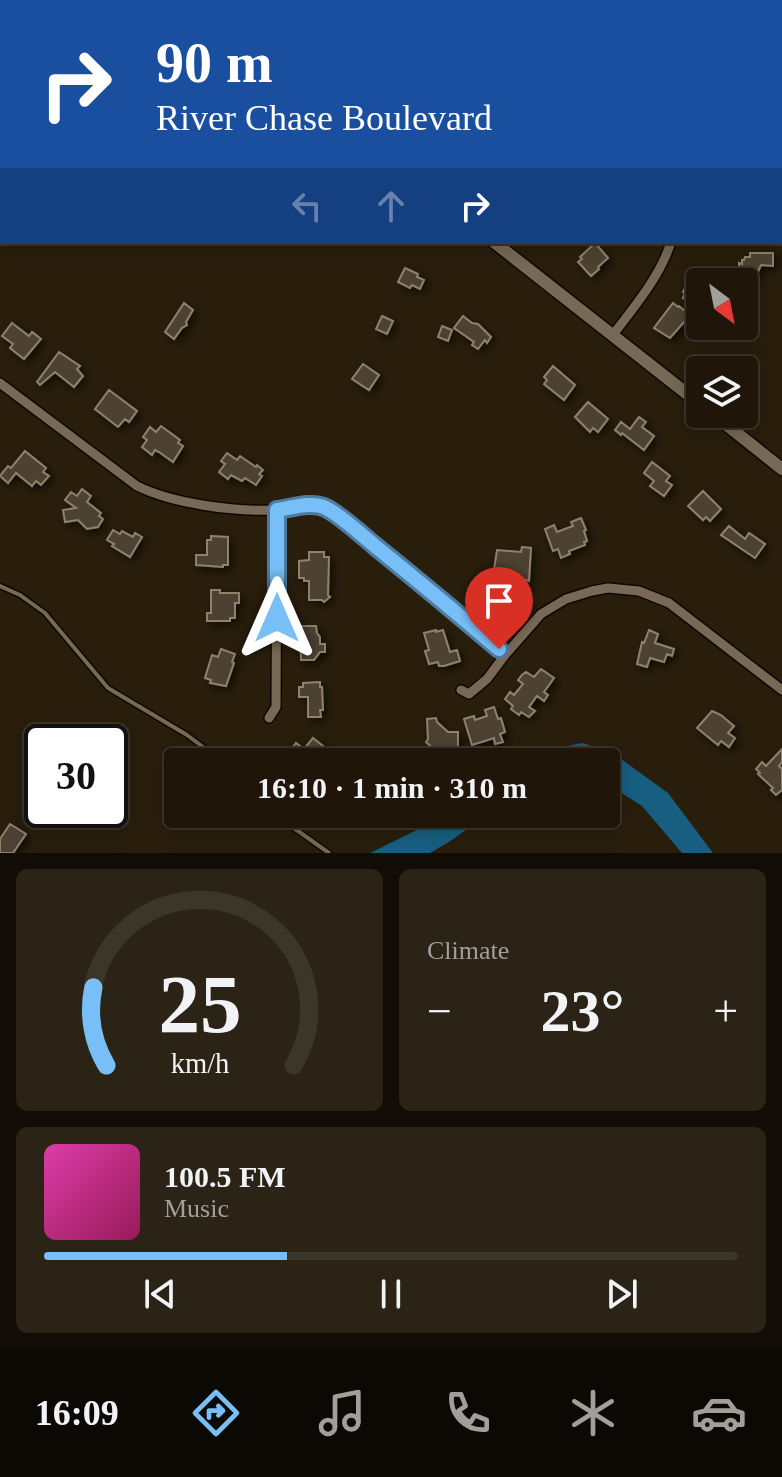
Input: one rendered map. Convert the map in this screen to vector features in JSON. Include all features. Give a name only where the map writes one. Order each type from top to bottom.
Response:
[{"type":"main road","points":[[497,244],[686,393]]},
{"type":"main road","points":[[731,428],[782,469]]},
{"type":"street","points":[[612,336],[655,276],[670,244]]},
{"type":"street","points":[[0,383],[137,486],[154,495],[201,504],[277,510],[310,505],[326,508],[505,655]]},
{"type":"street","points":[[269,718],[276,707],[277,510]]},
{"type":"street","points":[[461,690],[469,694],[487,679],[541,614],[566,599],[600,590],[625,589],[669,603],[782,690]]},
{"type":"lane","points":[[0,586],[20,595],[45,613],[108,688],[204,748]]},
{"type":"lane","points":[[294,828],[329,853]]},
{"type":"water","points":[[582,743],[599,748],[558,748]]},
{"type":"water","points":[[620,758],[668,793],[713,853],[682,853],[642,806],[620,792]]},
{"type":"water","points":[[421,828],[469,828],[430,853],[370,853]]},
{"type":"building","points":[[596,244],[608,258],[591,276],[578,262],[582,259],[580,257]]},
{"type":"building","points":[[750,253],[773,253],[773,266],[761,265],[758,272],[758,268],[739,268],[745,257],[750,257]]},
{"type":"building","points":[[405,268],[424,280],[420,289],[398,282]]},
{"type":"building","points":[[184,303],[193,310],[187,325],[174,339],[165,332]]},
{"type":"building","points":[[673,303],[686,312],[686,324],[684,322],[670,338],[654,328]]},
{"type":"building","points":[[382,316],[393,321],[387,334],[376,329]]},
{"type":"building","points":[[463,316],[478,324],[491,337],[478,349],[472,345],[474,342],[454,328]]},
{"type":"building","points":[[12,323],[29,336],[32,332],[41,339],[24,359],[10,348],[13,344],[2,336]]},
{"type":"building","points":[[442,326],[452,330],[448,341],[438,337]]},
{"type":"building","points":[[59,352],[80,366],[77,369],[83,376],[74,387],[55,372],[40,385],[37,382]]},
{"type":"building","points":[[363,364],[379,375],[369,390],[352,379]]},
{"type":"building","points":[[553,366],[575,385],[564,400],[544,384],[547,380],[544,377]]},
{"type":"building","points":[[109,390],[137,411],[129,422],[125,419],[118,427],[95,409]]},
{"type":"building","points":[[588,402],[608,419],[598,432],[593,428],[590,432],[575,417]]},
{"type":"building","points":[[639,417],[646,422],[642,427],[654,436],[644,450],[615,430],[621,422],[630,429]]},
{"type":"building","points":[[161,426],[180,440],[178,443],[183,446],[173,462],[155,450],[152,455],[142,447],[147,440],[143,437],[150,427],[156,432]]},
{"type":"building","points":[[25,451],[46,468],[43,472],[49,476],[41,485],[36,481],[32,486],[16,473],[8,483],[0,476]]},
{"type":"building","points":[[227,453],[237,460],[240,456],[263,470],[256,485],[245,478],[242,481],[231,475],[228,479],[219,472],[225,464],[221,461]]},
{"type":"building","points":[[652,462],[670,476],[666,481],[672,485],[664,496],[650,486],[654,481],[644,473]]},
{"type":"building","points":[[82,489],[91,496],[87,502],[101,513],[99,516],[103,519],[98,527],[87,529],[78,520],[65,522],[63,510],[76,508],[65,500],[71,492],[77,496]]},
{"type":"building","points":[[703,491],[721,509],[710,521],[706,517],[703,520],[688,506]]},
{"type":"building","points":[[581,518],[586,530],[585,545],[561,558],[558,549],[553,551],[545,529],[554,525],[557,532],[573,526],[571,522]]},
{"type":"building","points":[[729,526],[745,539],[749,533],[765,544],[755,558],[721,535]]},
{"type":"building","points":[[113,530],[142,537],[130,557],[107,540]]},
{"type":"building","points":[[211,536],[228,537],[228,565],[196,565],[196,555],[207,555],[207,540],[211,540]]},
{"type":"building","points":[[522,547],[531,548],[529,581],[518,578],[518,574],[494,570],[497,550],[521,552]]},
{"type":"building","points":[[309,552],[324,552],[324,557],[329,557],[330,597],[324,602],[309,600],[309,581],[299,578],[299,561],[309,560]]},
{"type":"building","points":[[211,590],[239,593],[235,618],[230,618],[230,621],[207,621],[207,613],[211,613]]},
{"type":"building","points":[[300,626],[316,626],[320,644],[325,644],[325,652],[320,652],[314,660],[301,660]]},
{"type":"building","points":[[443,630],[450,652],[457,650],[460,661],[444,666],[439,666],[438,662],[429,664],[424,633]]},
{"type":"building","points":[[649,630],[658,634],[655,643],[674,649],[672,656],[667,654],[664,662],[650,658],[647,667],[637,664],[642,642]]},
{"type":"building","points":[[221,649],[235,654],[226,686],[210,683],[211,680],[205,678],[212,655],[218,657]]},
{"type":"building","points":[[541,669],[554,678],[544,692],[548,695],[544,701],[537,696],[529,707],[535,711],[529,717],[521,712],[519,715],[505,699],[510,692],[514,695],[523,684],[518,680],[522,675],[526,672],[534,677]]},
{"type":"building","points":[[320,682],[321,717],[308,717],[308,697],[299,697],[299,687],[303,687],[303,683]]},
{"type":"building","points":[[494,707],[505,732],[500,734],[503,742],[495,744],[494,738],[472,745],[464,719],[474,716],[475,720],[487,716],[485,710]]},
{"type":"building","points":[[712,711],[734,726],[728,733],[735,738],[729,747],[721,741],[718,745],[697,728]]},
{"type":"building","points":[[436,718],[448,732],[458,732],[458,748],[433,748],[426,742],[427,719]]},
{"type":"building","points":[[313,738],[326,748],[305,748]]},
{"type":"building","points":[[782,749],[779,766],[782,769],[782,790],[776,795],[756,769],[762,762],[766,766]]},
{"type":"building","points":[[10,824],[26,834],[13,853],[0,853],[0,839]]},
{"type":"route","points":[[277,618],[277,510],[318,506],[326,508],[358,532],[499,649]]}]
